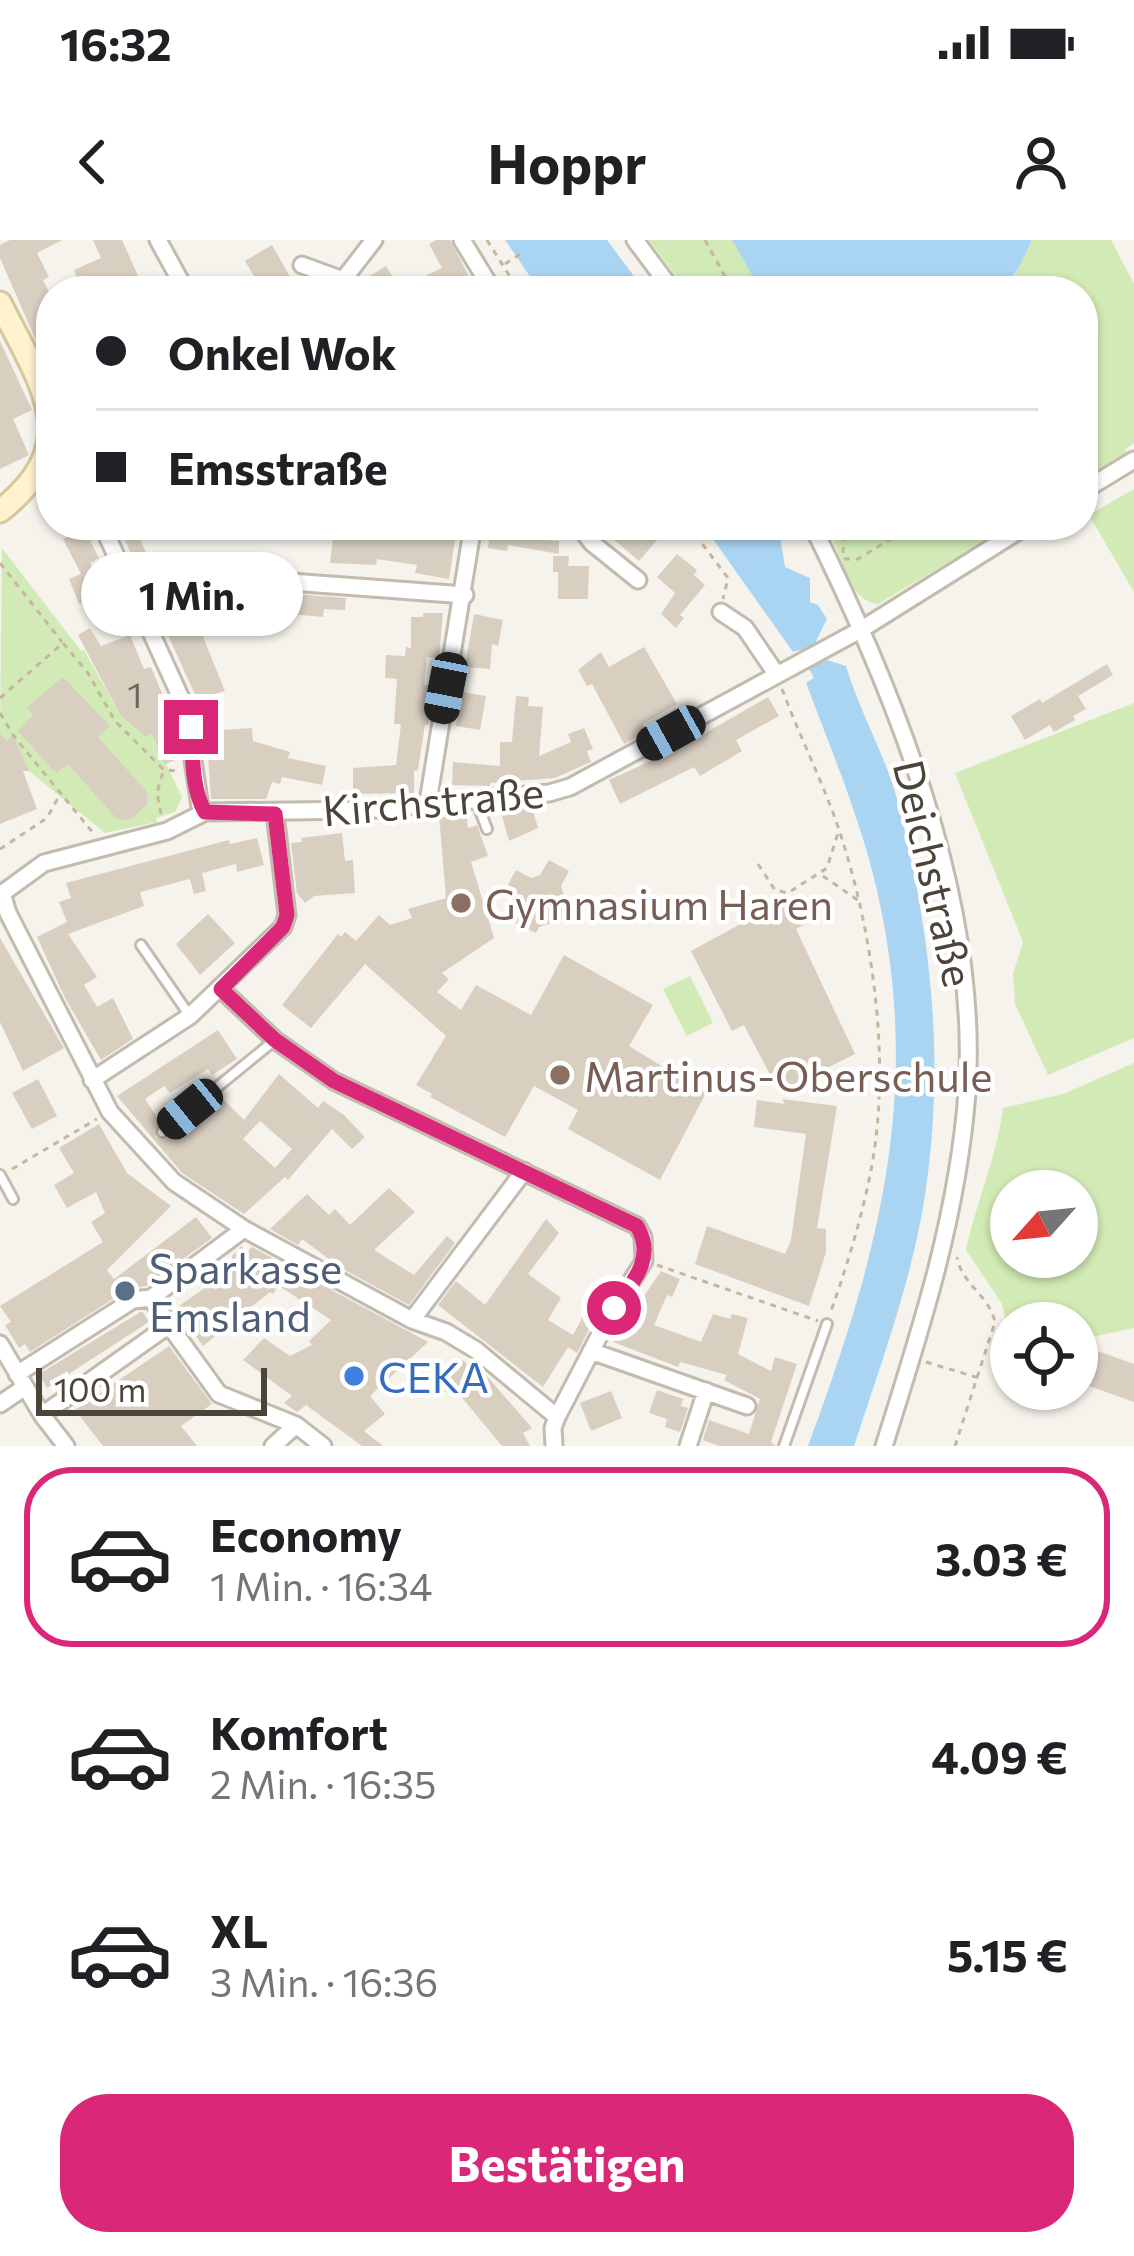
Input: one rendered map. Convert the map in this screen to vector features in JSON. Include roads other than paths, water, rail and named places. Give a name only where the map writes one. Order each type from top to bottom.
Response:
[{"type":"street","points":[[158,240],[178,276]]},
{"type":"street","points":[[352,276],[374,240]]},
{"type":"street","points":[[462,240],[484,276]]},
{"type":"street","points":[[635,240],[662,276]]},
{"type":"street","points":[[302,265],[326,276]]},
{"type":"street","points":[[0,303],[36,377]]},
{"type":"street","points":[[1098,482],[1134,460]]},
{"type":"street","points":[[0,511],[36,479]]},
{"type":"street","points":[[110,540],[185,707],[200,807],[205,812],[167,831],[44,863],[1,894],[92,1080],[110,1112],[174,1182],[244,1229],[476,1350],[557,1417]]},
{"type":"street","points":[[428,802],[471,540]]},
{"type":"street","points":[[590,540],[638,580]]},
{"type":"street","name":"Deichstraße","points":[[822,540],[837,562],[912,761],[956,923],[965,1006],[967,1087],[942,1259],[884,1446]]},
{"type":"street","name":"Kirchstraße","points":[[205,812],[388,808],[570,787],[822,652],[1004,540]]},
{"type":"street","points":[[291,582],[465,595]]},
{"type":"street","points":[[721,611],[745,628],[777,675]]},
{"type":"street","points":[[92,1080],[190,1016],[283,927],[287,915],[275,814]]},
{"type":"street","points":[[221,989],[275,1040],[334,1081],[637,1226],[644,1238],[644,1261],[557,1417],[554,1446]]},
{"type":"street","points":[[412,1320],[524,1171]]},
{"type":"street","points":[[0,1404],[21,1381],[244,1229]]},
{"type":"street","points":[[142,1299],[169,1325],[220,1394],[296,1425],[323,1446]]},
{"type":"street","points":[[42,1414],[169,1325]]},
{"type":"street","points":[[0,1345],[66,1446]]},
{"type":"street","points":[[591,1351],[747,1406]]},
{"type":"street","points":[[688,1446],[706,1391]]},
{"type":"street","points":[[273,1446],[296,1425]]},
{"type":"lane","points":[[476,798],[487,829]]},
{"type":"lane","points":[[141,945],[190,1016]]},
{"type":"lane","points":[[162,1132],[275,1040]]},
{"type":"lane","points":[[0,1175],[13,1199]]},
{"type":"lane","points":[[784,1446],[826,1324]]},
{"type":"water","points":[[505,240],[607,240],[634,276],[530,276]]},
{"type":"water","points":[[732,240],[1032,240],[1011,276],[752,276]]},
{"type":"water","points":[[714,540],[780,540],[785,567],[810,578],[810,602],[827,619],[816,641],[827,660],[846,666],[893,786],[918,895],[934,1033],[928,1173],[907,1277],[854,1446],[808,1446],[853,1313],[885,1183],[896,1050],[892,981],[875,880],[858,823],[806,683],[814,678],[799,650],[793,652]]},
{"type":"place","name":"Gymnasium Haren","points":[[461,903]]},
{"type":"place","name":"Martinus-Oberschule","points":[[560,1075]]},
{"type":"place","name":"Sparkasse Emsland","points":[[125,1291]]},
{"type":"place","name":"CEKA","points":[[354,1376]]}]
